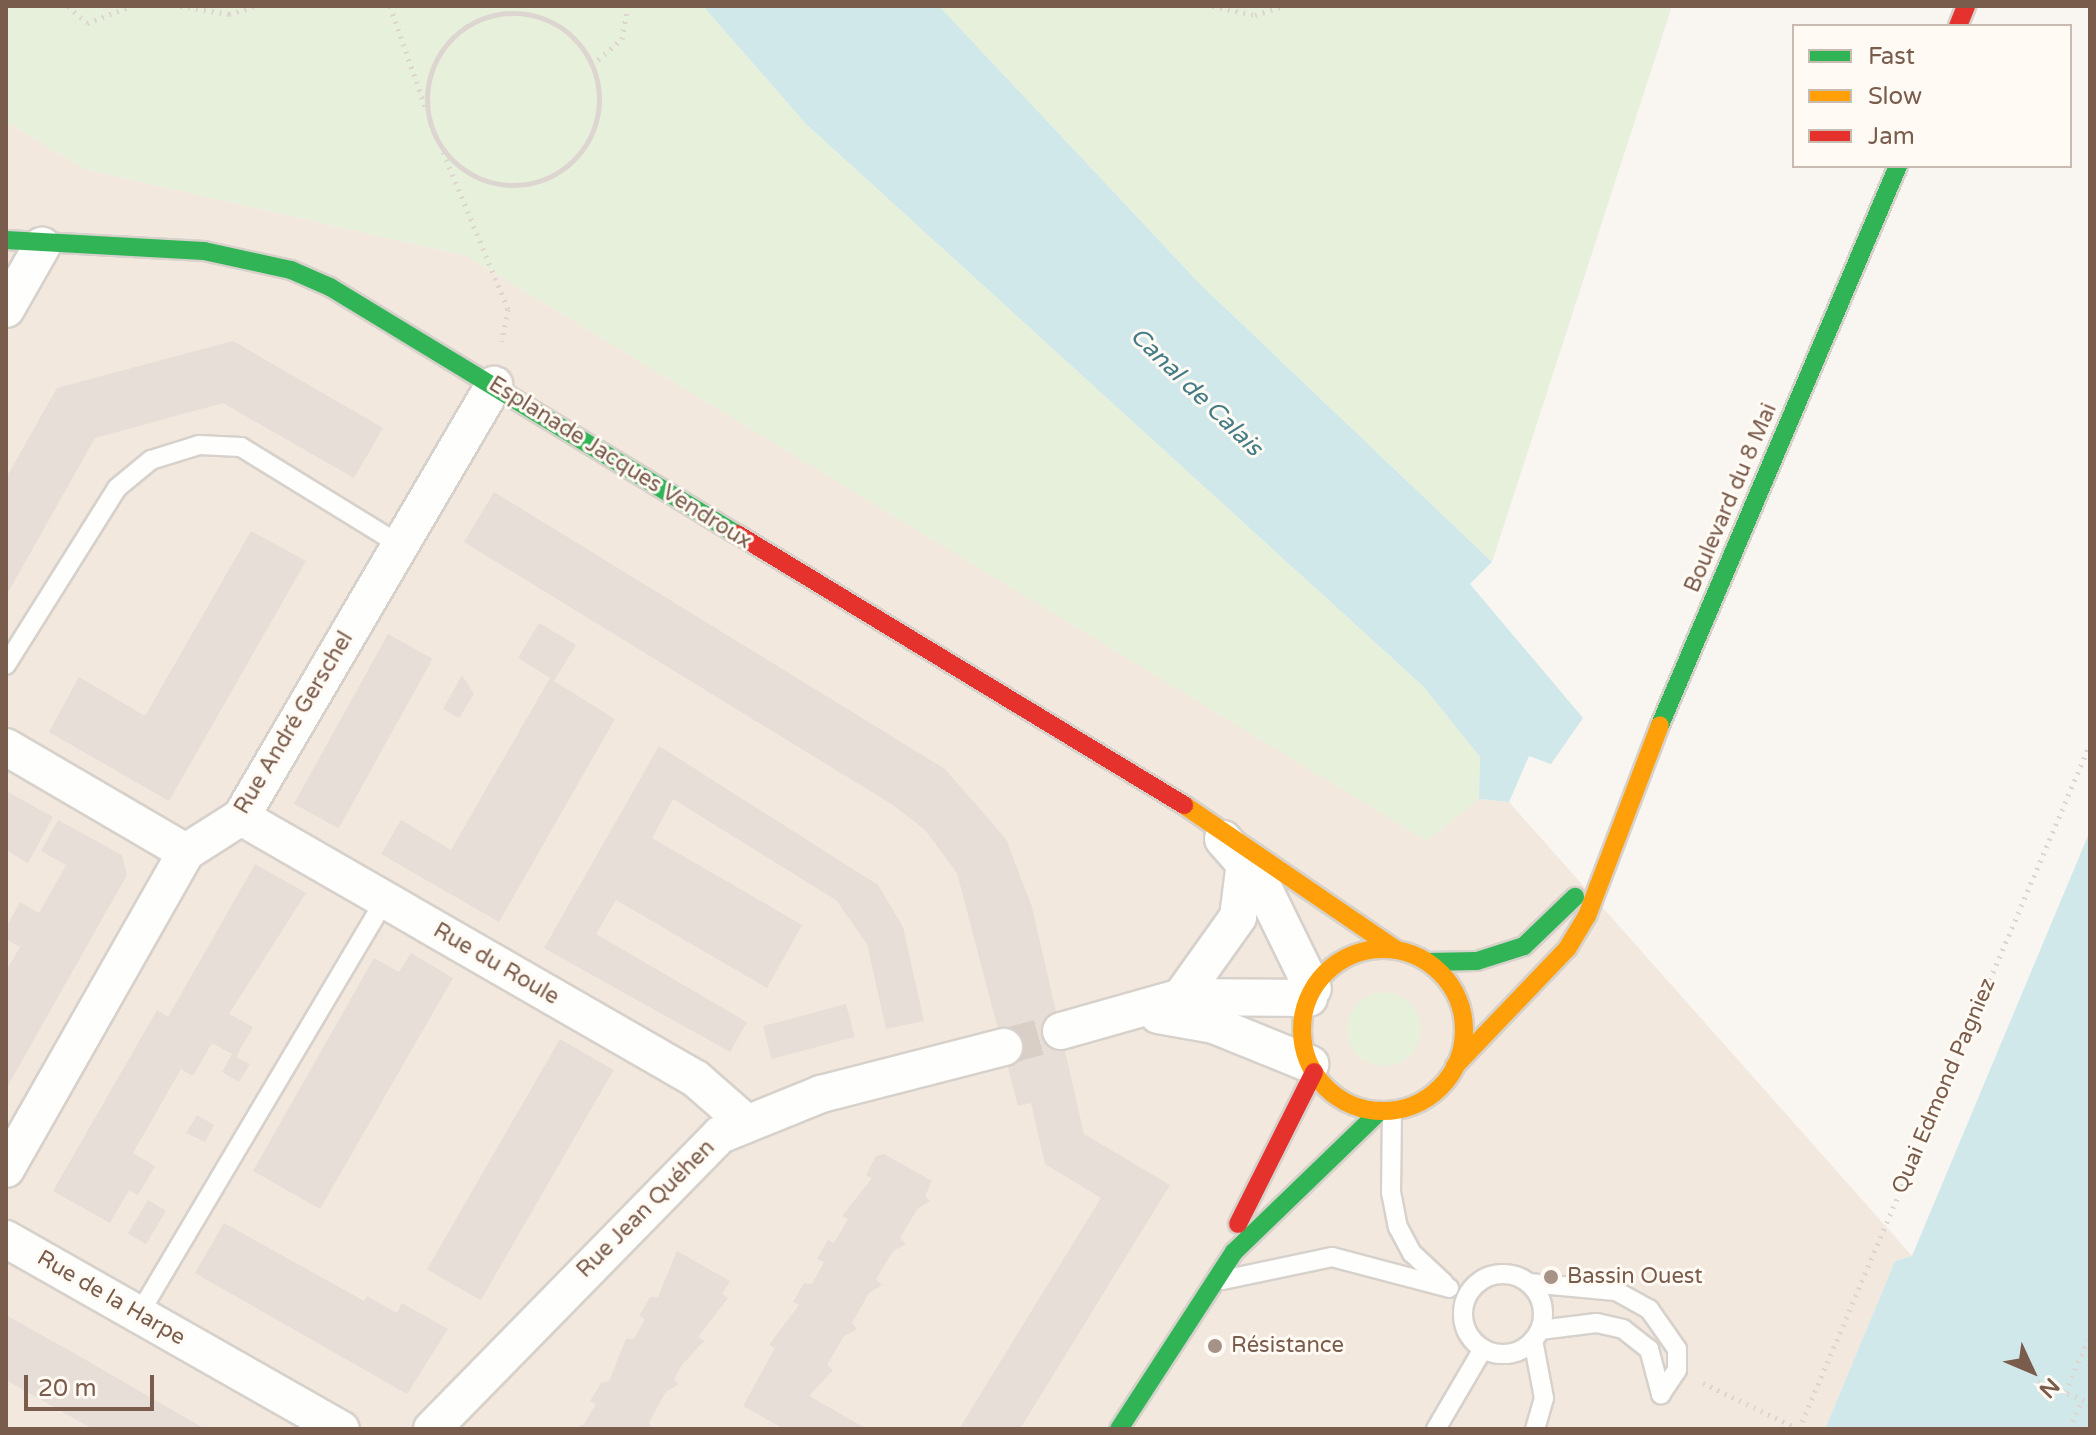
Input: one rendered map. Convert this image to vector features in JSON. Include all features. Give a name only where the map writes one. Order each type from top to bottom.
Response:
[{"type":"street","name":"Boulevard du 8 Mai","points":[[1455,1066],[1574,939],[1608,849],[1897,168]]},
{"type":"street","name":"Esplanade Jacques Vendroux","points":[[6,240],[42,246],[204,251],[291,270],[494,385],[1190,813],[1261,852],[1395,949]]},
{"type":"street","points":[[6,309],[42,246]]},
{"type":"street","name":"Rue André Gerschel","points":[[6,1169],[186,852],[241,817],[494,385]]},
{"type":"street","points":[[6,747],[186,852]]},
{"type":"street","name":"Esplanade Jacques Vendroux","points":[[1190,813],[1245,862],[1284,922],[1311,994]]},
{"type":"street","name":"Rue du Roule","points":[[241,817],[696,1079],[744,1121]]},
{"type":"street","name":"Boulevard du 8 Mai","points":[[1428,962],[1477,961],[1524,946],[1556,921],[1608,849]]},
{"type":"street","points":[[1181,997],[1238,917],[1245,862]]},
{"type":"street","points":[[1119,1429],[1209,1284],[1312,1068],[1302,1027],[1311,994],[1344,959],[1395,949],[1428,962],[1448,980],[1463,1014],[1464,1041],[1455,1066],[1426,1099],[1386,1111],[1310,1172],[1209,1284]]},
{"type":"street","points":[[1061,1031],[1132,1014],[1181,997],[1311,994]]},
{"type":"street","points":[[1132,1014],[1214,1025],[1312,1068],[1342,1099],[1386,1111]]},
{"type":"street","name":"Rue Jean Quéhen","points":[[432,1429],[702,1150],[744,1121],[1004,1047]]},
{"type":"street","name":"Rue de la Harpe","points":[[6,1239],[341,1429]]},
{"type":"lane","points":[[6,665],[117,488],[151,460],[199,445],[241,447],[400,545]]},
{"type":"lane","points":[[139,1314],[385,899]]},
{"type":"lane","points":[[1386,1111],[1391,1192],[1398,1227],[1412,1253],[1465,1299]]},
{"type":"lane","points":[[1209,1284],[1332,1257],[1449,1288]]},
{"type":"lane","points":[[1511,1274],[1529,1283],[1601,1288],[1638,1301],[1667,1326],[1677,1349],[1677,1370],[1661,1394],[1649,1349],[1623,1329],[1597,1323],[1537,1335],[1516,1352],[1483,1349],[1463,1322],[1465,1299],[1489,1276],[1511,1274]]},
{"type":"lane","points":[[1529,1283],[1543,1309],[1537,1335],[1544,1398],[1535,1429]]},
{"type":"lane","points":[[1436,1429],[1483,1349]]},
{"type":"path","points":[[68,6],[87,23],[131,6]]},
{"type":"path","points":[[180,6],[229,14],[257,6]]},
{"type":"path","points":[[390,6],[429,119],[508,309],[494,385]]},
{"type":"path","points":[[592,65],[622,39],[628,6]]},
{"type":"path","points":[[1212,6],[1255,15],[1284,6]]},
{"type":"path","points":[[517,13],[548,20],[574,38],[592,65],[599,99],[592,134],[571,163],[540,180],[505,184],[471,174],[445,151],[429,119],[428,87],[438,57],[458,32],[486,17],[517,13]]},
{"type":"path","name":"Quai Edmond Pagniez","points":[[1799,1429],[2090,744]]},
{"type":"path","points":[[2065,1392],[2088,1340]]},
{"type":"path","points":[[1677,1370],[1799,1429]]},
{"type":"path","points":[[2038,1381],[2090,1403]]},
{"type":"path","points":[[2070,1429],[2082,1400]]},
{"type":"shaded area","points":[[6,121],[84,169],[467,256],[1427,840],[1479,799],[1509,802],[1912,1256],[1895,1261],[1825,1429],[6,1429]]},
{"type":"green space","points":[[6,6],[703,6],[806,124],[1423,686],[1480,757],[1479,799],[1427,841],[467,256],[84,169],[6,121]]},
{"type":"green space","points":[[939,6],[1672,6],[1492,562],[1200,284]]},
{"type":"green space","points":[[1384,992],[1398,995],[1410,1003],[1418,1015],[1421,1029],[1418,1043],[1410,1055],[1398,1063],[1384,1066],[1370,1063],[1358,1055],[1350,1043],[1347,1029],[1350,1015],[1358,1003],[1370,995]]},
{"type":"water","name":"Canal de Calais","points":[[703,6],[939,6],[1200,284],[1492,562],[1470,584],[1583,718],[1551,764],[1529,756],[1509,802],[1479,799],[1480,757],[1423,686],[806,124]]},
{"type":"water","points":[[2090,831],[2090,1429],[1825,1429],[1895,1261],[1912,1256]]},
{"type":"building","points":[[233,341],[383,428],[354,478],[223,403],[95,438],[6,596],[6,478],[57,388]]},
{"type":"building","points":[[494,492],[945,769],[1006,839],[1032,907],[1084,1134],[1170,1185],[1020,1429],[959,1429],[1101,1198],[1045,1164],[1031,1103],[1018,1106],[957,873],[925,830],[893,805],[464,542]]},
{"type":"building","points":[[251,531],[306,561],[169,801],[49,732],[79,677],[145,716]]},
{"type":"building","points":[[539,623],[576,645],[554,681],[615,719],[499,922],[381,854],[401,820],[451,850],[550,678],[518,658]]},
{"type":"building","points":[[388,634],[433,659],[339,828],[294,804]]},
{"type":"building","points":[[462,675],[474,694],[459,718],[443,709]]},
{"type":"building","points":[[659,746],[878,885],[903,927],[924,1021],[886,1029],[867,944],[836,900],[673,799],[652,838],[802,925],[767,988],[616,900],[596,934],[747,1022],[730,1052],[544,948]]},
{"type":"building","points":[[6,791],[53,817],[28,863],[6,850]]},
{"type":"building","points":[[58,820],[122,855],[127,875],[6,1089],[6,971],[20,947],[6,939],[6,928],[20,902],[39,913],[66,865],[41,851]]},
{"type":"building","points":[[255,864],[306,893],[229,1014],[253,1027],[236,1057],[250,1064],[239,1082],[222,1072],[232,1054],[212,1043],[193,1076],[181,1069],[133,1153],[155,1166],[138,1195],[129,1190],[110,1223],[53,1191],[157,1010],[168,1017]]},
{"type":"building","points":[[411,953],[453,978],[320,1209],[253,1171],[374,958],[399,972]]},
{"type":"building","points":[[846,1004],[855,1037],[772,1059],[763,1026]]},
{"type":"building","points":[[560,1039],[614,1070],[481,1300],[427,1269]]},
{"type":"building","points":[[197,1115],[214,1125],[205,1142],[186,1133]]},
{"type":"building","points":[[884,1154],[932,1181],[925,1196],[930,1201],[918,1208],[900,1238],[906,1244],[893,1251],[876,1279],[882,1285],[869,1293],[852,1323],[857,1329],[844,1336],[827,1365],[833,1370],[809,1396],[867,1429],[784,1429],[743,1406],[775,1348],[769,1345],[799,1305],[793,1302],[804,1283],[812,1284],[824,1262],[817,1259],[828,1240],[834,1243],[848,1219],[842,1216],[872,1178],[866,1175],[876,1156]]},
{"type":"building","points":[[148,1200],[166,1211],[146,1244],[128,1233]]},
{"type":"building","points":[[224,1223],[364,1301],[367,1296],[397,1313],[402,1303],[448,1329],[407,1394],[195,1273]]},
{"type":"building","points":[[677,1251],[730,1281],[722,1294],[728,1298],[698,1337],[704,1341],[681,1366],[674,1380],[679,1384],[666,1392],[649,1422],[651,1429],[574,1429],[584,1424],[596,1404],[590,1401],[601,1383],[609,1381],[626,1339],[634,1339],[645,1319],[639,1316],[650,1297],[658,1297]]},
{"type":"building","points":[[6,1315],[205,1429],[93,1429],[6,1380]]},
{"type":"tunnel","points":[[1004,1047],[1061,1031]]},
{"type":"traffic: fast","points":[[1660,725],[1897,168]]},
{"type":"traffic: fast","points":[[6,240],[204,251],[291,270],[330,287],[737,534]]},
{"type":"traffic: fast","points":[[1428,962],[1477,961],[1524,946],[1575,897]]},
{"type":"traffic: fast","points":[[1119,1429],[1234,1252],[1380,1111]]},
{"type":"traffic: slow","points":[[1455,1066],[1567,949],[1587,916],[1660,725]]},
{"type":"traffic: slow","points":[[1184,805],[1395,949]]},
{"type":"traffic: slow","points":[[1383,949],[1414,955],[1440,973],[1458,999],[1464,1030],[1458,1061],[1440,1087],[1414,1105],[1383,1111],[1352,1105],[1326,1087],[1308,1061],[1302,1030],[1308,999],[1326,973],[1352,955],[1383,949]]},
{"type":"traffic: jam","points":[[1959,24],[1966,6]]},
{"type":"traffic: jam","points":[[737,534],[1184,805]]},
{"type":"traffic: jam","points":[[1238,1224],[1314,1072]]},
{"type":"place","name":"Bassin Ouest","points":[[1551,1277]]},
{"type":"place","name":"Résistance","points":[[1215,1346]]}]
